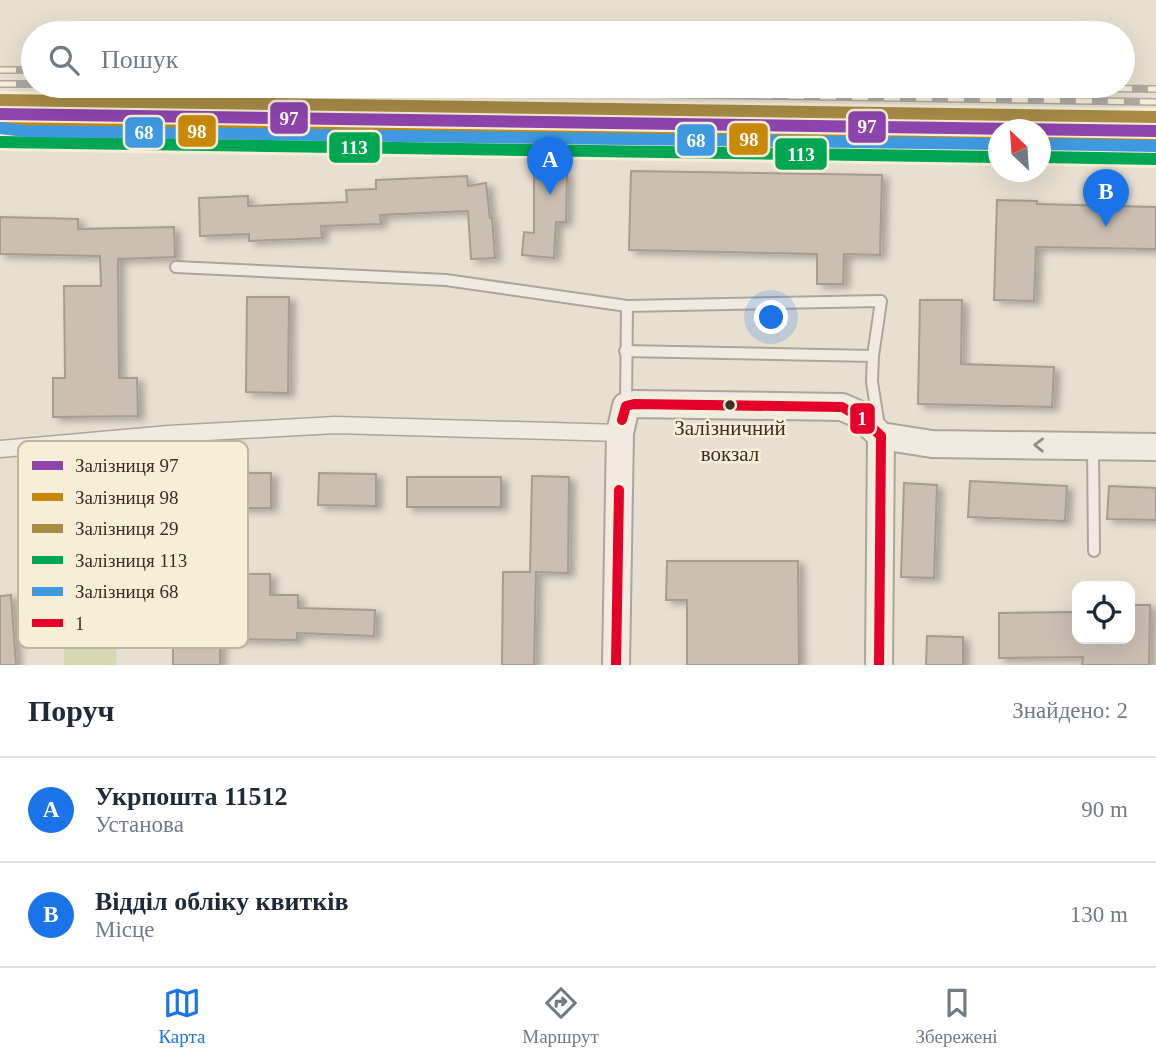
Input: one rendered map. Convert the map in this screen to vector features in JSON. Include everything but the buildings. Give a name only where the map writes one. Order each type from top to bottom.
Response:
[{"type":"street","points":[[616,665],[623,420],[634,404],[842,407],[865,419],[881,436],[932,444],[1156,447]]},
{"type":"street","points":[[90,441],[335,425],[623,420]]},
{"type":"street","points":[[879,665],[881,436]]},
{"type":"street","points":[[0,449],[18,447]]},
{"type":"lane","points":[[176,267],[446,280],[626,306],[881,301],[872,382],[881,436]]},
{"type":"lane","points":[[623,420],[626,306]]},
{"type":"lane","points":[[625,351],[873,356]]},
{"type":"lane","points":[[1093,446],[1094,551]]},
{"type":"green space","points":[[64,648],[116,648],[117,665],[64,665]]},
{"type":"railway","points":[[0,70],[21,70]]},
{"type":"railway","points":[[0,84],[21,84]]},
{"type":"railway","points":[[1135,89],[1156,89]]},
{"type":"railway","points":[[904,98],[1156,102]]},
{"type":"railway","points":[[0,131],[25,131]]},
{"type":"rail line","name":"29","points":[[0,100],[1156,117]]},
{"type":"rail line","name":"97","points":[[0,114],[1156,131]]},
{"type":"rail line","name":"98","points":[[0,128],[988,143]]},
{"type":"rail line","name":"68","points":[[0,128],[25,131],[988,144]]},
{"type":"rail line","name":"113","points":[[0,142],[988,157]]},
{"type":"rail line","name":"98","points":[[1051,143],[1156,145]]},
{"type":"rail line","name":"68","points":[[1051,144],[1156,146]]},
{"type":"rail line","name":"113","points":[[1051,157],[1156,159]]},
{"type":"transit line","name":"1","points":[[622,420],[626,406],[634,404],[842,407],[863,419],[881,436],[879,665]]},
{"type":"transit line","name":"1","points":[[616,665],[619,490]]},
{"type":"place","name":"Укрпошта 11512","points":[[550,195]]},
{"type":"place","name":"Відділ обліку квитків","points":[[1106,227]]},
{"type":"place","name":"Залізничний вокзал","points":[[730,405]]}]
